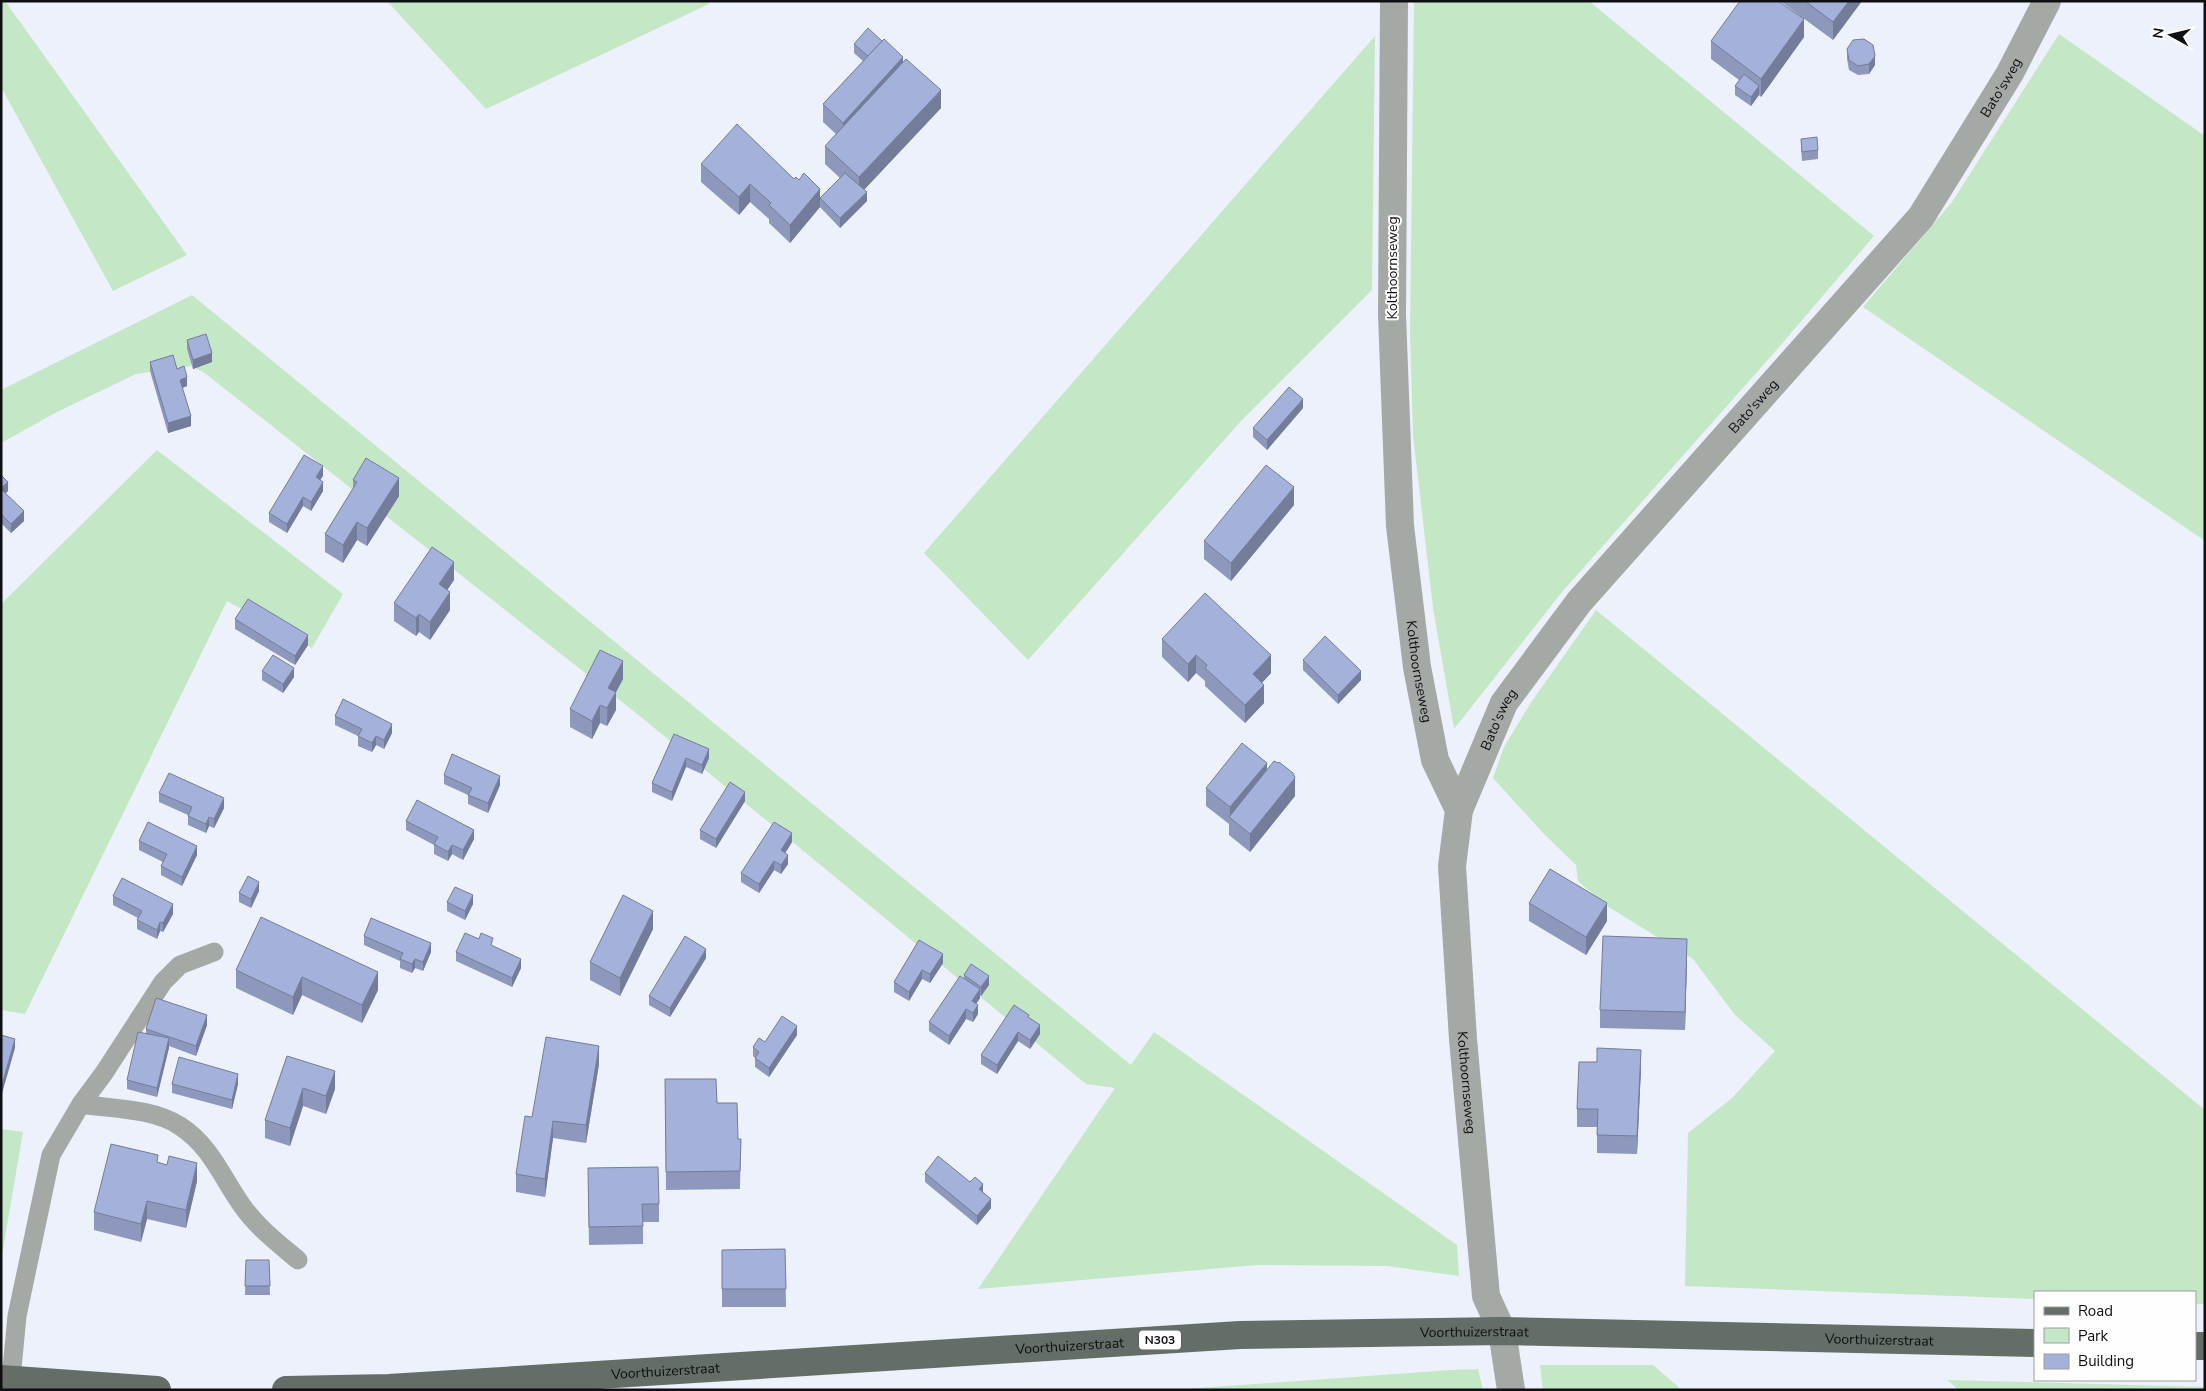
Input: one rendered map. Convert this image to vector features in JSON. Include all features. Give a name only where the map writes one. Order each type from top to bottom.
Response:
[{"type":"main road","name":"Voorthuizerstraat","points":[[286,1390],[389,1388],[1240,1335],[1502,1331],[2034,1342]]},
{"type":"main road","points":[[6,1379],[157,1390]]},
{"type":"street","name":"Kolthoornseweg","points":[[1394,1],[1392,314],[1400,526],[1417,667],[1435,760],[1459,810],[1452,866],[1463,1039],[1486,1296],[1502,1331],[1511,1390]]},
{"type":"street","name":"Bato'sweg","points":[[1459,810],[1504,703],[1579,602],[1922,217],[2010,73],[2047,1]]},
{"type":"lane","points":[[6,1379],[51,1155],[81,1104],[104,1073],[163,982],[180,966],[214,952]]},
{"type":"lane","points":[[81,1104],[150,1114],[180,1126],[209,1153],[243,1207],[263,1230],[298,1260]]},
{"type":"green space","points":[[1,1],[5,1],[187,255],[113,291],[1,87]]},
{"type":"green space","points":[[387,1],[707,1],[709,4],[486,109]]},
{"type":"green space","points":[[1414,1],[1589,1],[1874,236],[1773,354],[1562,592],[1454,729],[1433,608],[1413,435],[1410,333]]},
{"type":"green space","points":[[2059,34],[2205,136],[2205,541],[1863,307],[1952,202]]},
{"type":"green space","points":[[1375,36],[1372,290],[1241,421],[1028,660],[924,553]]},
{"type":"green space","points":[[192,295],[1131,1065],[1154,1032],[1457,1245],[1459,1276],[1387,1266],[1257,1265],[978,1289],[1115,1088],[1086,1084],[641,717],[206,374],[192,366],[136,374],[57,412],[1,443],[1,390]]},
{"type":"green space","points":[[157,450],[343,594],[312,648],[227,601],[25,1014],[1,1010],[1,604]]},
{"type":"green space","points":[[1596,610],[2205,1110],[2205,1304],[2196,1304],[2196,1291],[2034,1291],[2034,1299],[1685,1286],[1688,1133],[1732,1098],[1775,1051],[1735,1015],[1693,959],[1607,906],[1578,881],[1576,865],[1543,833],[1493,778],[1504,747],[1530,704]]},
{"type":"green space","points":[[1,1129],[23,1132],[1,1261]]},
{"type":"green space","points":[[1540,1365],[1653,1365],[1682,1390],[1543,1390]]},
{"type":"green space","points":[[1478,1369],[1483,1390],[1171,1390],[1451,1370]]},
{"type":"green space","points":[[1947,1380],[2205,1387],[2205,1390],[1959,1390]]},
{"type":"building","points":[[1740,1],[1778,1],[1804,19],[1761,79],[1711,41]]},
{"type":"building","points":[[1805,1],[1849,1],[1833,22]]},
{"type":"building","points":[[868,28],[882,41],[868,56],[854,44]]},
{"type":"building","points":[[884,39],[903,57],[843,123],[823,104]]},
{"type":"building","points":[[1864,39],[1873,45],[1875,56],[1869,64],[1858,66],[1849,60],[1847,49],[1853,40]]},
{"type":"building","points":[[906,59],[941,90],[859,177],[825,146]]},
{"type":"building","points":[[1744,74],[1759,86],[1751,97],[1735,86]]},
{"type":"building","points":[[737,124],[794,179],[796,177],[799,180],[804,173],[820,189],[790,225],[769,205],[771,203],[750,184],[739,197],[701,164]]},
{"type":"building","points":[[1817,137],[1818,150],[1802,152],[1801,139]]},
{"type":"building","points":[[845,173],[867,192],[840,218],[820,198]]},
{"type":"building","points":[[206,334],[212,353],[193,360],[187,340]]},
{"type":"building","points":[[173,355],[177,369],[184,366],[187,377],[180,380],[191,416],[168,423],[150,362]]},
{"type":"building","points":[[1289,387],[1303,399],[1267,440],[1253,428]]},
{"type":"building","points":[[304,455],[323,466],[316,477],[323,482],[311,502],[303,497],[287,524],[269,513]]},
{"type":"building","points":[[366,458],[399,478],[367,528],[357,522],[343,545],[325,534],[357,482],[353,480]]},
{"type":"building","points":[[1266,465],[1294,487],[1231,563],[1204,541]]},
{"type":"building","points":[[1,475],[8,482],[1,488]]},
{"type":"building","points":[[1,489],[24,511],[11,524],[1,514]]},
{"type":"building","points":[[432,547],[454,562],[439,584],[450,592],[430,622],[419,614],[416,618],[394,603]]},
{"type":"building","points":[[1205,593],[1271,655],[1253,674],[1264,685],[1245,705],[1205,668],[1207,665],[1196,655],[1188,664],[1162,639]]},
{"type":"building","points":[[248,599],[308,635],[295,656],[235,619]]},
{"type":"building","points":[[1325,636],[1361,671],[1338,695],[1303,660]]},
{"type":"building","points":[[600,650],[623,661],[608,688],[616,692],[607,708],[600,705],[592,721],[570,709]]},
{"type":"building","points":[[273,655],[294,668],[283,684],[262,671]]},
{"type":"building","points":[[343,699],[392,724],[384,740],[376,736],[372,743],[358,736],[362,729],[335,716]]},
{"type":"building","points":[[674,734],[709,749],[702,765],[686,758],[672,792],[652,783]]},
{"type":"building","points":[[1242,743],[1267,763],[1230,807],[1206,788]]},
{"type":"building","points":[[452,754],[500,776],[488,803],[468,795],[472,788],[444,775]]},
{"type":"building","points":[[1274,761],[1279,762],[1293,773],[1295,778],[1250,834],[1229,817]]},
{"type":"building","points":[[169,773],[224,798],[214,819],[209,817],[206,824],[188,816],[192,807],[159,793]]},
{"type":"building","points":[[730,782],[745,792],[716,839],[700,830]]},
{"type":"building","points":[[417,800],[474,830],[463,850],[452,845],[448,852],[434,844],[438,837],[406,821]]},
{"type":"building","points":[[148,822],[197,846],[182,877],[161,866],[167,854],[139,841]]},
{"type":"building","points":[[774,822],[792,833],[781,850],[788,855],[781,865],[774,861],[759,884],[741,873]]},
{"type":"building","points":[[1550,869],[1607,903],[1586,937],[1529,903]]},
{"type":"building","points":[[248,876],[259,882],[251,899],[239,893]]},
{"type":"building","points":[[122,878],[173,904],[163,923],[160,922],[157,930],[137,920],[142,911],[113,896]]},
{"type":"building","points":[[455,887],[473,895],[465,911],[447,902]]},
{"type":"building","points":[[623,895],[653,911],[620,978],[590,962]]},
{"type":"building","points":[[261,917],[378,972],[362,1005],[302,977],[293,997],[236,970]]},
{"type":"building","points":[[371,918],[431,943],[423,962],[415,959],[412,964],[400,959],[403,953],[364,936]]},
{"type":"building","points":[[465,933],[479,939],[481,933],[493,938],[491,945],[521,959],[512,978],[456,952]]},
{"type":"building","points":[[685,936],[706,949],[670,1008],[649,996]]},
{"type":"building","points":[[1603,936],[1687,939],[1685,1012],[1600,1010]]},
{"type":"building","points":[[919,940],[943,954],[930,974],[922,970],[909,992],[894,982]]},
{"type":"building","points":[[971,964],[989,976],[981,987],[964,975]]},
{"type":"building","points":[[960,976],[980,989],[972,1001],[978,1005],[973,1013],[966,1009],[949,1036],[929,1022]]},
{"type":"building","points":[[156,998],[207,1015],[196,1046],[146,1029]]},
{"type":"building","points":[[1014,1005],[1040,1025],[1030,1040],[1018,1032],[997,1065],[981,1055]]},
{"type":"building","points":[[782,1016],[797,1026],[769,1068],[755,1058],[759,1052],[753,1047],[759,1038],[765,1042]]},
{"type":"building","points":[[138,1032],[169,1038],[157,1088],[127,1080]]},
{"type":"building","points":[[1,1035],[15,1039],[1,1088]]},
{"type":"building","points":[[546,1037],[599,1046],[586,1125],[553,1121],[545,1179],[516,1174],[525,1116],[532,1117]]},
{"type":"building","points":[[1597,1048],[1641,1050],[1637,1136],[1597,1135],[1598,1109],[1577,1109],[1579,1062],[1597,1062]]},
{"type":"building","points":[[287,1056],[335,1071],[326,1096],[303,1088],[290,1128],[265,1120]]},
{"type":"building","points":[[179,1057],[238,1074],[232,1100],[172,1084]]},
{"type":"building","points":[[665,1079],[716,1079],[717,1103],[737,1103],[738,1139],[741,1139],[740,1171],[666,1172]]},
{"type":"building","points":[[111,1144],[158,1155],[157,1162],[167,1165],[169,1156],[197,1163],[186,1210],[147,1201],[141,1224],[94,1212]]},
{"type":"building","points":[[938,1156],[970,1182],[975,1177],[983,1184],[979,1189],[991,1199],[977,1216],[925,1173]]},
{"type":"building","points":[[658,1167],[659,1204],[642,1204],[643,1226],[589,1227],[588,1168]]},
{"type":"building","points":[[785,1249],[786,1289],[722,1289],[722,1250]]},
{"type":"building","points":[[246,1260],[269,1260],[270,1286],[245,1286]]}]
